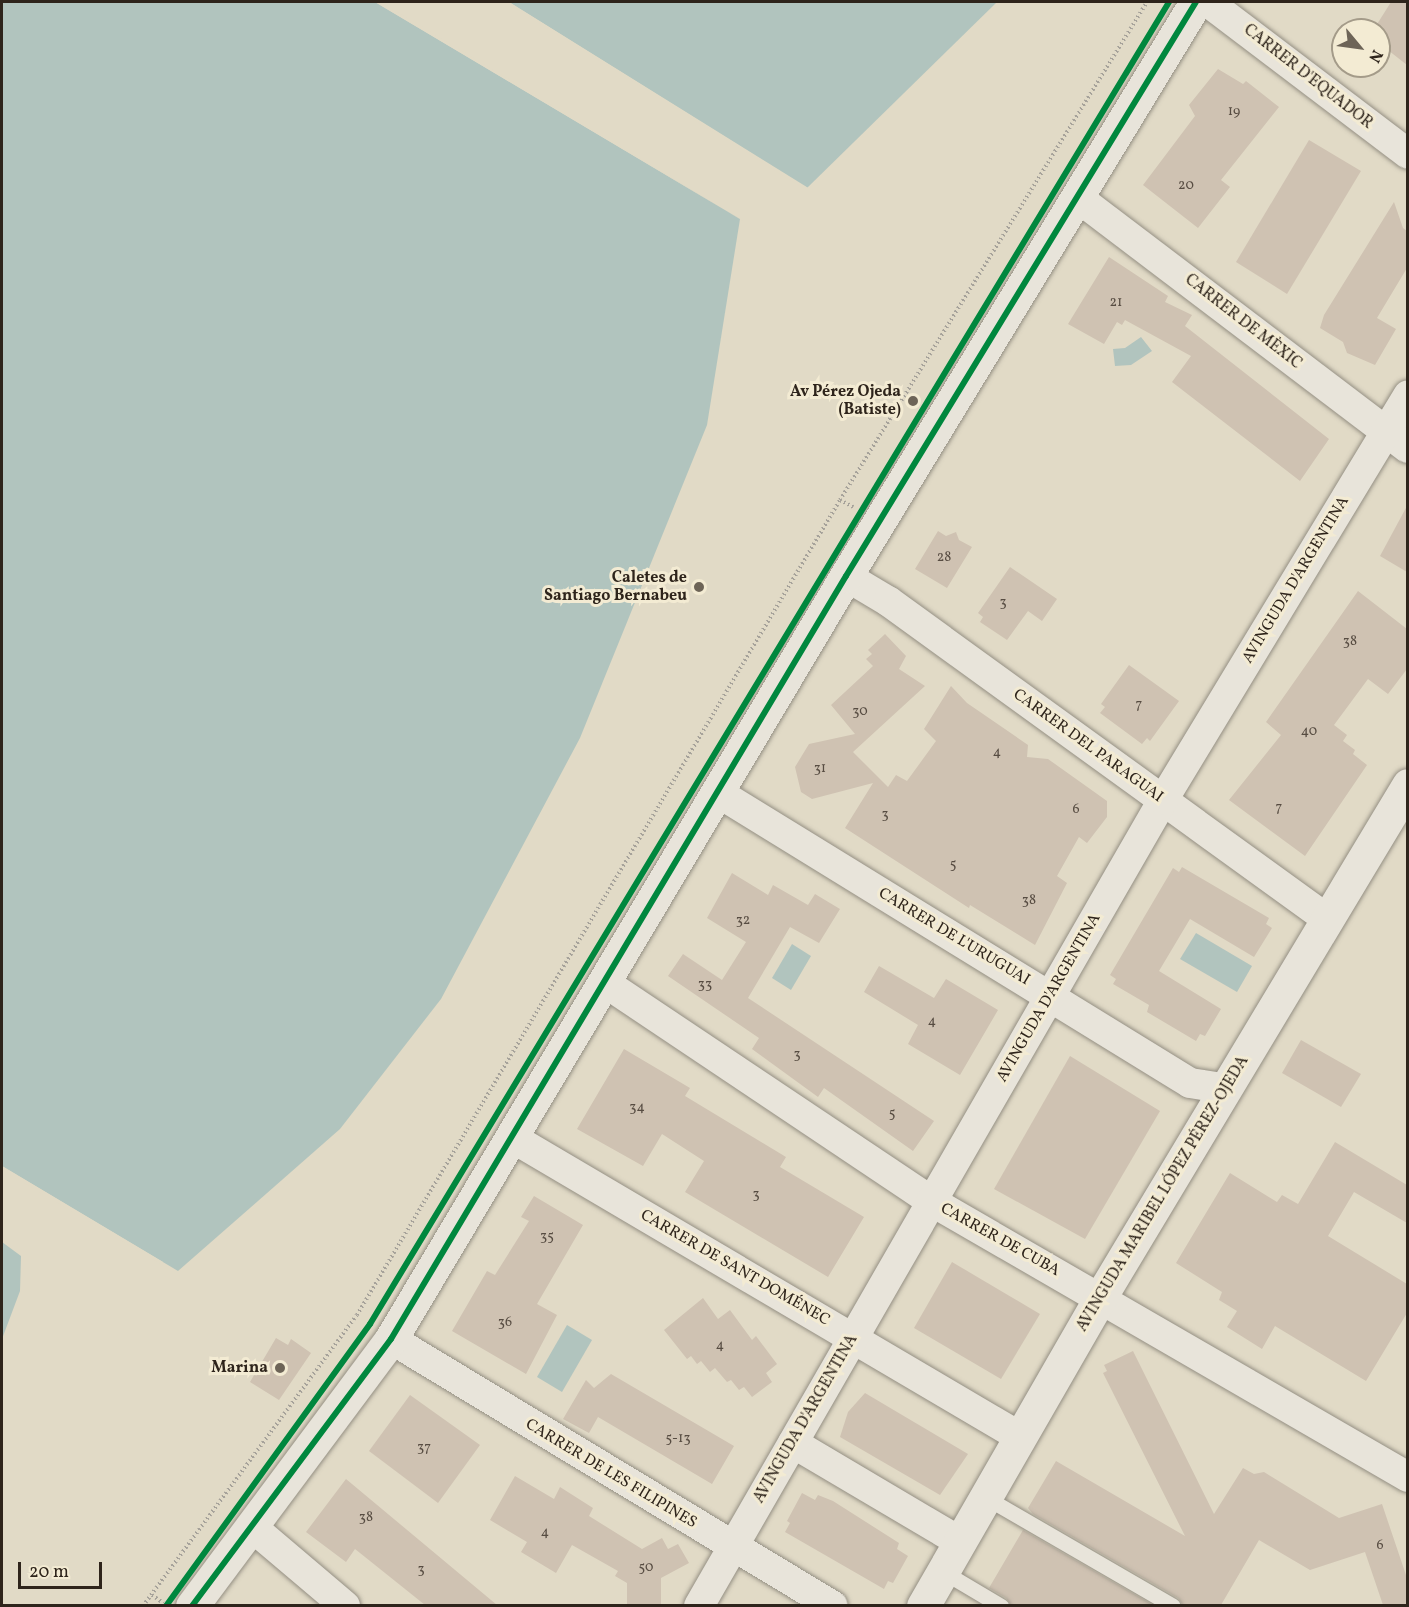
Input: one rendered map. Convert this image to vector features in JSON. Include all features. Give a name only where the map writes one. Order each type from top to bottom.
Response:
[{"type":"street","points":[[182,1600],[252,1527],[391,1339],[846,576],[1196,2]]},
{"type":"street","name":"CARRER D'EQUADOR","points":[[1208,2],[1407,154]]},
{"type":"street","name":"CARRER DE MÈXIC","points":[[1077,197],[1397,440]]},
{"type":"street","name":"AVINGUDA D'ARGENTINA","points":[[699,1605],[1163,800],[1397,440],[1407,395]]},
{"type":"street","name":"CARRER DEL PARAGUAI","points":[[846,576],[888,601],[1328,919]]},
{"type":"street","name":"AVINGUDA MARIBEL LÓPEZ PÉREZ-OJEDA","points":[[923,1605],[1101,1296],[1407,785]]},
{"type":"street","name":"CARRER DE L'URUGUAI","points":[[717,792],[1190,1083],[1226,1089]]},
{"type":"street","name":"CARRER DE CUBA","points":[[604,982],[931,1201],[1101,1296],[1407,1477]]},
{"type":"street","name":"CARRER DE SANT DOMÉNEC","points":[[511,1137],[1020,1437]]},
{"type":"street","name":"CARRER DE LES FILIPINES","points":[[391,1339],[732,1548],[833,1605]]},
{"type":"street","points":[[793,1443],[959,1541]]},
{"type":"street","points":[[252,1527],[345,1605]]},
{"type":"lane","points":[[985,1497],[1173,1605]]},
{"type":"lane","points":[[942,1571],[1001,1605]]},
{"type":"path","points":[[143,1605],[357,1315],[834,510],[1147,2]]},
{"type":"path","points":[[152,1595],[166,1605],[182,1600]]},
{"type":"shaded area","points":[[2,2],[375,2],[740,219],[707,425],[580,738],[441,999],[340,1129],[178,1271],[2,1166]]},
{"type":"shaded area","points":[[509,2],[997,2],[807,188]]},
{"type":"shaded area","points":[[1141,337],[1152,351],[1131,365],[1115,366],[1113,349],[1125,348]]},
{"type":"shaded area","points":[[1196,933],[1252,966],[1237,992],[1180,959]]},
{"type":"shaded area","points":[[792,944],[811,956],[791,990],[772,978]]},
{"type":"shaded area","points":[[2,1242],[21,1256],[20,1291],[2,1339]]},
{"type":"shaded area","points":[[567,1325],[592,1340],[562,1392],[537,1377]]},
{"type":"pier","points":[[375,2],[381,2],[722,208]]},
{"type":"pier","points":[[506,2],[509,2],[810,189],[806,190]]},
{"type":"pier","points":[[2,1166],[163,1262],[162,1265],[2,1170]]},
{"type":"building","points":[[1391,2],[1407,2],[1407,65],[1391,52],[1391,18],[1381,18]]},
{"type":"building","points":[[1218,69],[1243,84],[1246,81],[1279,107],[1221,180],[1230,187],[1198,228],[1143,185],[1195,116],[1189,105]]},
{"type":"building","points":[[1309,140],[1361,171],[1287,294],[1236,262]]},
{"type":"building","points":[[1394,202],[1403,228],[1407,231],[1407,268],[1377,318],[1396,329],[1375,365],[1347,353],[1343,342],[1320,328],[1324,315]]},
{"type":"building","points":[[1109,257],[1168,296],[1165,302],[1192,315],[1185,326],[1329,439],[1300,481],[1172,382],[1191,356],[1125,320],[1122,325],[1117,322],[1104,344],[1068,324]]},
{"type":"building","points":[[1407,506],[1407,572],[1380,556]]},
{"type":"building","points":[[938,531],[946,536],[956,532],[959,540],[972,547],[947,588],[915,569]]},
{"type":"building","points":[[1010,567],[1057,599],[1042,621],[1028,611],[1007,640],[980,622],[983,617],[978,613]]},
{"type":"building","points":[[1358,591],[1407,629],[1407,669],[1388,694],[1368,679],[1334,725],[1347,735],[1343,741],[1355,750],[1353,754],[1367,765],[1305,856],[1229,800],[1281,735],[1266,722]]},
{"type":"building","points":[[885,634],[906,656],[899,669],[925,686],[853,752],[888,787],[896,775],[907,781],[936,741],[924,729],[951,686],[967,703],[1028,745],[1027,757],[1048,759],[1107,801],[1107,817],[1087,843],[1079,837],[1057,876],[1067,883],[1035,945],[970,905],[969,908],[845,828],[873,783],[812,799],[801,792],[795,767],[809,744],[855,734],[831,705],[873,666],[866,659],[872,654],[868,650]]},
{"type":"building","points":[[1129,665],[1179,701],[1150,741],[1147,738],[1142,744],[1100,713],[1105,707],[1101,704]]},
{"type":"building","points":[[1182,867],[1269,918],[1266,924],[1272,928],[1254,957],[1190,919],[1159,971],[1221,1009],[1205,1036],[1200,1034],[1196,1041],[1147,1012],[1149,1005],[1113,984],[1116,979],[1110,975],[1173,868],[1179,872]]},
{"type":"building","points":[[732,873],[768,895],[773,885],[808,905],[815,894],[840,909],[819,943],[790,927],[748,998],[934,1121],[913,1151],[824,1088],[818,1097],[752,1049],[759,1038],[668,976],[683,954],[722,980],[746,942],[707,918]]},
{"type":"building","points":[[879,966],[934,998],[946,979],[998,1010],[960,1075],[908,1044],[918,1025],[864,992]]},
{"type":"building","points":[[1301,1040],[1361,1074],[1341,1107],[1282,1073]]},
{"type":"building","points":[[624,1049],[690,1088],[685,1096],[786,1157],[780,1167],[864,1217],[828,1277],[685,1192],[704,1161],[662,1134],[643,1166],[577,1129]]},
{"type":"building","points":[[1070,1056],[1160,1111],[1085,1239],[994,1189]]},
{"type":"building","points":[[1335,1142],[1407,1185],[1407,1223],[1354,1192],[1328,1236],[1407,1284],[1407,1313],[1366,1381],[1275,1326],[1262,1349],[1227,1327],[1237,1311],[1219,1300],[1222,1292],[1176,1263],[1230,1173],[1277,1202],[1282,1195],[1298,1204]]},
{"type":"building","points":[[534,1196],[583,1225],[537,1304],[557,1315],[526,1374],[452,1331],[487,1271],[495,1275],[529,1221],[521,1217]]},
{"type":"building","points":[[952,1262],[1040,1314],[1001,1379],[914,1328]]},
{"type":"building","points":[[703,1298],[718,1319],[730,1310],[752,1340],[756,1336],[777,1364],[766,1373],[772,1382],[752,1397],[744,1387],[739,1390],[731,1380],[727,1382],[715,1368],[710,1372],[701,1361],[697,1364],[691,1356],[687,1359],[664,1330]]},
{"type":"building","name":"Marina","points":[[276,1338],[288,1345],[291,1339],[311,1353],[279,1400],[250,1382]]},
{"type":"building","points":[[1133,1351],[1214,1514],[1243,1468],[1254,1474],[1264,1472],[1339,1518],[1382,1504],[1407,1578],[1407,1605],[1383,1605],[1365,1552],[1310,1570],[1259,1540],[1221,1605],[1183,1605],[1178,1598],[1033,1514],[1028,1508],[1056,1461],[1185,1536],[1103,1373],[1107,1371],[1104,1365]]},
{"type":"building","points":[[611,1374],[734,1446],[712,1484],[598,1417],[589,1433],[563,1419],[586,1380],[594,1388]]},
{"type":"building","points":[[865,1393],[968,1454],[940,1495],[840,1437],[848,1412]]},
{"type":"building","points":[[410,1395],[480,1445],[438,1503],[369,1451]]},
{"type":"building","points":[[515,1476],[554,1499],[560,1487],[593,1508],[589,1516],[642,1549],[662,1538],[668,1549],[678,1544],[689,1563],[661,1578],[661,1604],[627,1605],[627,1583],[615,1576],[618,1571],[572,1545],[556,1573],[521,1552],[527,1542],[490,1520]]},
{"type":"building","points":[[346,1479],[497,1605],[425,1605],[355,1549],[346,1562],[306,1532]]},
{"type":"building","points":[[802,1493],[815,1500],[818,1495],[833,1501],[899,1543],[897,1549],[908,1556],[893,1583],[888,1581],[884,1589],[785,1532],[790,1523],[787,1521]]},
{"type":"building","points":[[1023,1530],[1153,1605],[1011,1605],[1006,1598],[989,1588]]},
{"type":"cycle path","points":[[166,1606],[370,1324],[1169,2]]},
{"type":"cycle path","points":[[192,1606],[391,1339],[846,576],[1196,2]]},
{"type":"place","name":"Av Pérez Ojeda (Batiste)","points":[[913,401]]},
{"type":"place","name":"Caletes de Santiago Bernabeu","points":[[699,587]]},
{"type":"place","name":"Marina","points":[[280,1368]]}]
